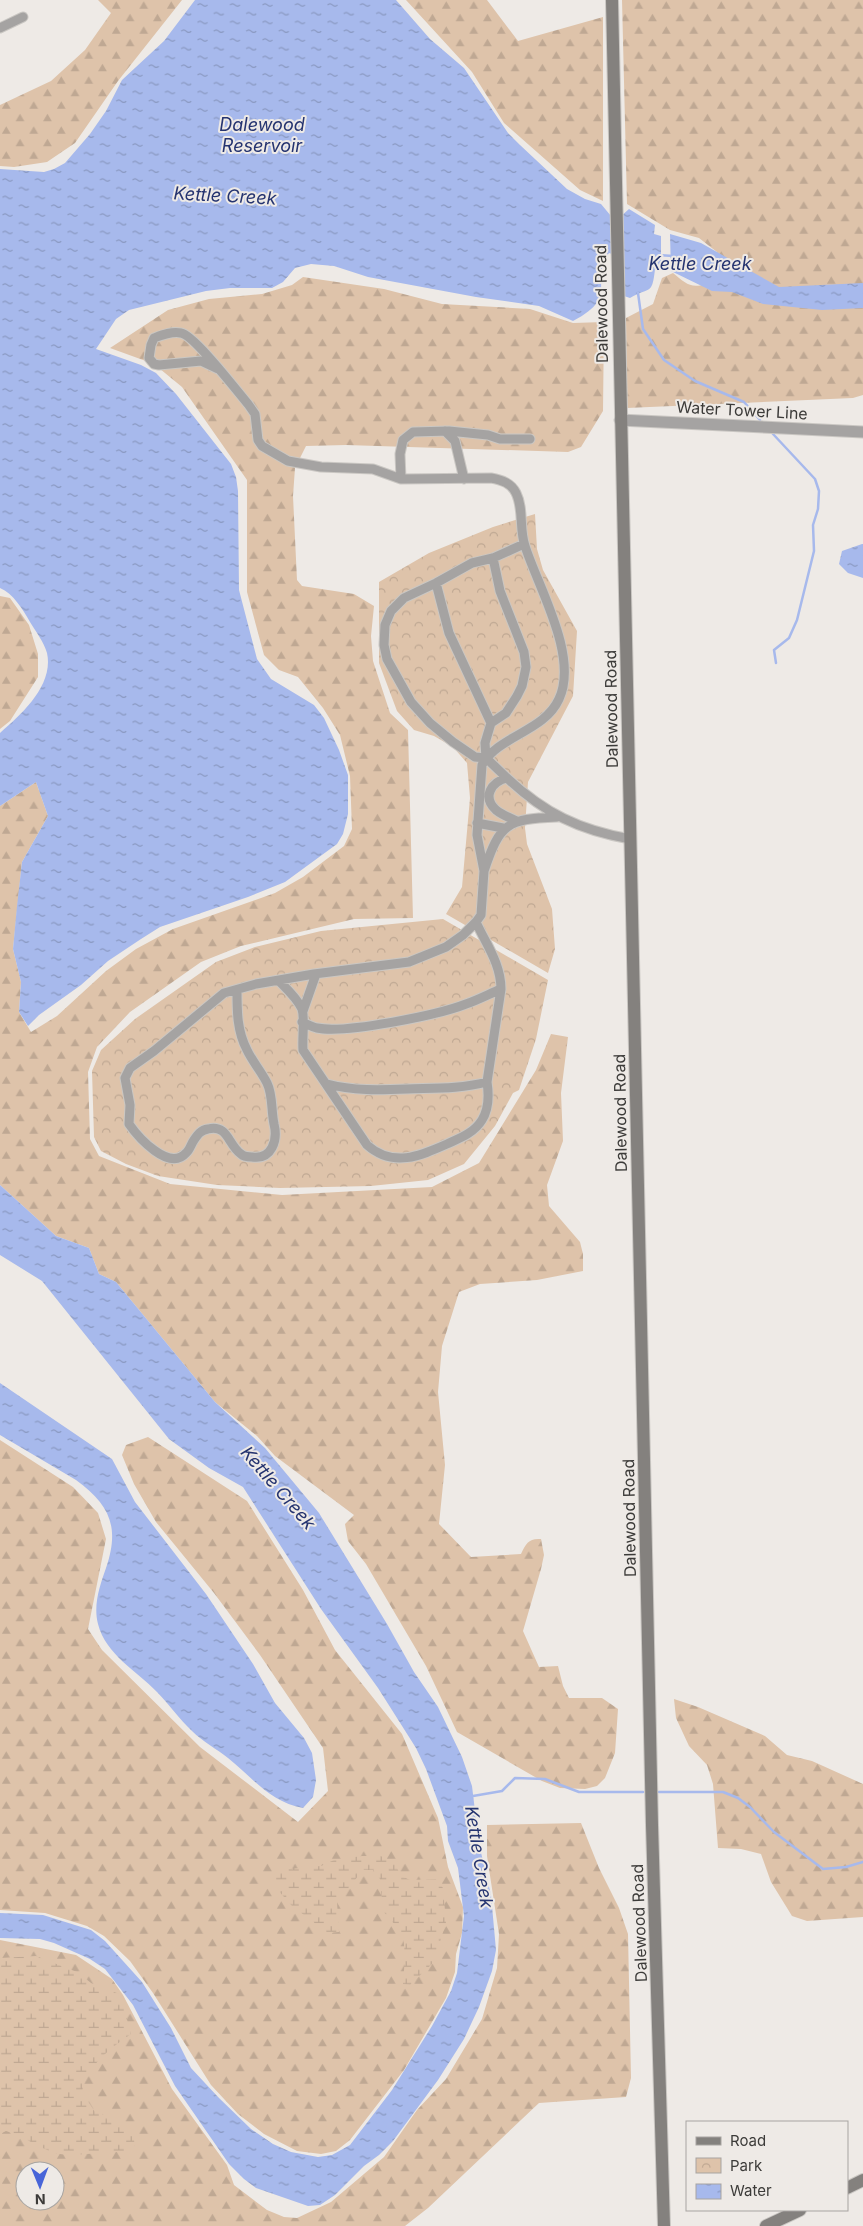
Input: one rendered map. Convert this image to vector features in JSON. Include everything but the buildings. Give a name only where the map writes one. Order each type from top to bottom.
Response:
[{"type":"main road","name":"Dalewood Road","points":[[612,0],[617,313],[652,1825],[664,2226]]},
{"type":"main road","points":[[848,2188],[863,2180]]},
{"type":"main road","points":[[766,2226],[798,2211]]},
{"type":"street","points":[[0,28],[24,17]]},
{"type":"street","points":[[218,369],[201,361],[154,364],[149,358],[151,344],[154,338],[162,335],[180,332],[187,335],[218,369],[252,409],[255,414],[258,440],[266,449],[288,460],[321,467],[372,469],[401,479],[500,480],[512,486],[517,495],[524,544],[557,633],[564,668],[563,689],[558,701],[535,726],[506,742],[486,758],[482,765],[477,822],[479,853],[484,871]]},
{"type":"street","name":"Water Tower Line","points":[[620,420],[863,432]]},
{"type":"street","points":[[401,479],[400,454],[402,440],[413,432],[445,431],[488,435],[500,439],[530,439]]},
{"type":"street","points":[[445,431],[455,441],[464,479]]},
{"type":"street","points":[[524,544],[493,558],[472,563],[404,598],[391,612],[385,625],[384,645],[387,659],[410,702],[430,723],[475,757],[486,758],[527,797],[557,817],[600,834],[630,839]]},
{"type":"street","points":[[486,758],[485,743],[492,723],[506,713],[517,696],[522,686],[526,667],[524,652],[500,591],[493,558]]},
{"type":"street","points":[[436,583],[449,633],[492,723]]},
{"type":"street","points":[[507,778],[492,785],[488,795],[491,804],[497,811],[517,821]]},
{"type":"street","points":[[237,991],[238,1024],[246,1048],[266,1083],[276,1132],[275,1142],[270,1151],[260,1158],[241,1155],[222,1130],[215,1127],[202,1130],[186,1154],[178,1157],[163,1157],[147,1145],[129,1124],[130,1105],[125,1078],[130,1068],[224,993],[237,991],[240,988],[316,974],[409,962],[446,947],[463,936],[481,915],[484,871],[496,838],[503,828],[517,821],[557,817]]},
{"type":"street","points":[[477,822],[503,828]]},
{"type":"street","points":[[316,974],[303,1011],[303,1050],[367,1144],[376,1152],[386,1156],[413,1157],[426,1154],[468,1134],[481,1122],[487,1111],[487,1082],[501,988],[501,976],[476,922]]},
{"type":"street","points":[[279,981],[294,997],[303,1011]]},
{"type":"street","points":[[302,1022],[317,1028],[332,1029],[371,1025],[433,1014],[465,1004],[501,988]]},
{"type":"street","points":[[327,1084],[342,1088],[369,1090],[445,1089],[487,1082]]},
{"type":"green space","points":[[98,0],[182,0],[118,81],[75,143],[47,162],[14,167],[0,166],[0,105],[51,81],[85,50],[111,13]]},
{"type":"green space","points":[[406,0],[487,0],[518,41],[603,17],[603,201],[580,190],[504,123],[472,72]]},
{"type":"green space","points":[[622,0],[863,0],[863,395],[853,398],[627,408],[626,318],[653,304],[662,278],[673,273],[693,286],[707,283],[717,252],[699,238],[670,230],[627,204]]},
{"type":"green space","points":[[303,277],[384,289],[442,304],[530,309],[573,323],[604,322],[603,411],[581,447],[568,452],[346,445],[306,446],[295,468],[293,496],[297,580],[302,586],[354,594],[374,606],[371,636],[373,661],[390,713],[408,730],[413,918],[354,919],[241,946],[201,962],[130,1012],[97,1047],[88,1072],[90,1139],[99,1156],[170,1184],[282,1195],[432,1187],[479,1163],[536,1070],[551,1034],[568,1037],[561,1093],[563,1141],[547,1185],[549,1206],[580,1242],[583,1254],[583,1271],[537,1280],[480,1284],[459,1292],[442,1346],[438,1392],[445,1465],[439,1524],[471,1557],[521,1554],[528,1542],[534,1539],[541,1539],[544,1555],[523,1631],[539,1667],[558,1666],[563,1686],[569,1698],[602,1698],[618,1709],[615,1753],[605,1778],[597,1786],[585,1789],[560,1788],[542,1781],[457,1732],[426,1666],[366,1564],[348,1541],[345,1524],[354,1515],[275,1456],[257,1436],[215,1402],[116,1282],[99,1274],[89,1248],[56,1236],[0,1185],[0,806],[36,782],[48,816],[22,862],[13,949],[21,982],[19,1012],[31,1032],[57,1016],[106,971],[136,949],[173,929],[275,893],[303,877],[344,846],[352,829],[350,776],[340,735],[323,708],[298,677],[279,670],[264,655],[247,592],[247,480],[182,387],[154,364],[110,348],[168,310],[209,299],[262,294],[292,285]]},
{"type":"green space","points":[[535,514],[537,549],[543,570],[577,631],[573,696],[528,782],[525,828],[527,844],[552,909],[555,949],[548,973],[446,914],[462,887],[470,798],[467,763],[453,747],[434,736],[414,730],[397,711],[379,663],[379,582],[429,553],[493,527]]},
{"type":"green space","points":[[0,596],[10,598],[29,625],[38,654],[38,677],[10,721],[0,729]]},
{"type":"green space","points":[[443,919],[548,980],[536,1039],[519,1090],[513,1093],[495,1126],[464,1164],[428,1180],[371,1186],[280,1188],[217,1185],[158,1176],[126,1164],[101,1151],[94,1137],[92,1071],[101,1050],[135,1019],[216,962],[255,947],[321,931]]},
{"type":"green space","points":[[148,1437],[247,1501],[303,1590],[335,1650],[402,1734],[438,1818],[448,1867],[463,1907],[462,1933],[456,1954],[455,1972],[446,1998],[404,2070],[350,2140],[336,2151],[321,2154],[297,2151],[264,2134],[238,2114],[211,2085],[153,1993],[130,1961],[104,1936],[87,1926],[45,1913],[0,1910],[0,1440],[73,1487],[98,1513],[106,1539],[88,1629],[102,1650],[200,1747],[298,1822],[328,1791],[323,1748],[260,1655],[214,1593],[156,1522],[134,1484],[122,1455],[126,1445]]},
{"type":"green space","points":[[674,1699],[698,1707],[765,1736],[787,1755],[812,1761],[863,1784],[863,1917],[807,1921],[792,1916],[771,1882],[761,1854],[741,1849],[718,1848],[713,1784],[707,1765],[689,1746],[676,1718]]},
{"type":"green space","points":[[581,1823],[599,1868],[619,1908],[628,1934],[631,2078],[626,2097],[539,2103],[428,2208],[405,2226],[0,2226],[0,1940],[76,1955],[112,1979],[123,1995],[172,2089],[227,2165],[234,2185],[267,2210],[284,2217],[297,2218],[331,2202],[384,2157],[417,2110],[446,2079],[482,2019],[497,1968],[499,1934],[487,1856],[487,1825]]},
{"type":"green space","points":[[362,1856],[381,1856],[395,1864],[401,1876],[410,1880],[436,1879],[443,1888],[446,1922],[434,1962],[410,1985],[403,1984],[405,1956],[403,1934],[383,1911],[380,1879],[373,1870],[363,1870],[337,1902],[339,1932],[328,1933],[292,1906],[269,1880],[270,1875],[277,1870],[321,1866],[334,1860]]},
{"type":"green space","points":[[36,1956],[77,1972],[95,1986],[120,1994],[131,2034],[100,2058],[89,2074],[82,2092],[95,2112],[118,2119],[133,2132],[135,2148],[128,2151],[61,2154],[48,2151],[13,2133],[6,2131],[0,2134],[0,1958]]},
{"type":"water","name":"Dalewood Reservoir","points":[[195,0],[396,0],[430,39],[464,68],[508,133],[567,189],[585,199],[601,204],[611,216],[619,218],[629,209],[655,225],[654,234],[661,236],[661,269],[655,269],[653,283],[649,289],[630,298],[624,296],[618,256],[609,253],[603,263],[600,296],[596,304],[573,321],[539,306],[476,297],[368,277],[334,266],[311,264],[295,268],[283,282],[272,288],[230,288],[206,291],[129,310],[116,319],[96,349],[141,365],[156,373],[176,394],[231,464],[236,477],[238,491],[239,590],[257,659],[271,679],[314,705],[324,718],[348,775],[348,814],[343,834],[337,844],[285,882],[248,897],[160,927],[108,961],[81,985],[39,1015],[28,1026],[19,1012],[21,982],[13,949],[17,906],[22,862],[48,816],[36,782],[0,806],[0,733],[18,717],[34,698],[46,676],[48,665],[44,645],[24,612],[5,590],[0,588],[0,169],[44,172],[65,163],[90,134],[106,111],[122,80],[164,41]]},
{"type":"water","name":"Kettle Creek","points":[[670,234],[701,243],[779,287],[863,283],[863,308],[822,310],[763,304],[732,292],[712,291],[671,271]]},
{"type":"water","points":[[863,544],[863,578],[848,573],[839,564],[842,551]]},
{"type":"water","points":[[0,1185],[56,1236],[89,1248],[99,1274],[116,1282],[215,1402],[265,1448],[319,1513],[414,1672],[438,1707],[462,1757],[472,1786],[479,1844],[491,1895],[496,1950],[492,1971],[479,2007],[464,2039],[438,2080],[393,2141],[335,2195],[320,2205],[308,2206],[256,2188],[244,2179],[229,2164],[175,2086],[133,2005],[105,1969],[90,1959],[54,1943],[40,1939],[0,1938],[0,1913],[43,1915],[91,1930],[105,1941],[142,1982],[171,2028],[191,2068],[251,2129],[273,2144],[291,2152],[318,2157],[332,2155],[350,2145],[392,2090],[432,2026],[451,1991],[457,1973],[464,1916],[458,1868],[448,1841],[447,1826],[426,1769],[416,1748],[378,1688],[321,1609],[243,1487],[209,1468],[169,1439],[42,1281],[0,1255]]},
{"type":"water","points":[[0,1383],[112,1459],[135,1502],[206,1594],[253,1664],[275,1703],[304,1738],[312,1753],[316,1780],[313,1797],[303,1808],[291,1805],[271,1795],[228,1758],[196,1735],[157,1692],[108,1645],[98,1624],[96,1610],[112,1540],[109,1518],[104,1508],[88,1489],[0,1435]]},
{"type":"waterway","name":"Kettle Creek","points":[[658,255],[673,256]]},
{"type":"waterway","points":[[638,293],[643,329],[664,360],[695,381],[744,402],[760,420]]},
{"type":"waterway","points":[[773,434],[815,479],[819,491],[818,509],[813,525],[814,551],[797,620],[789,638],[774,650],[776,663]]},
{"type":"waterway","points":[[473,1796],[502,1791],[515,1778],[545,1779],[579,1792],[643,1792]]},
{"type":"waterway","points":[[659,1792],[723,1792],[738,1798],[750,1807],[774,1832],[823,1869],[846,1867],[863,1862]]}]
